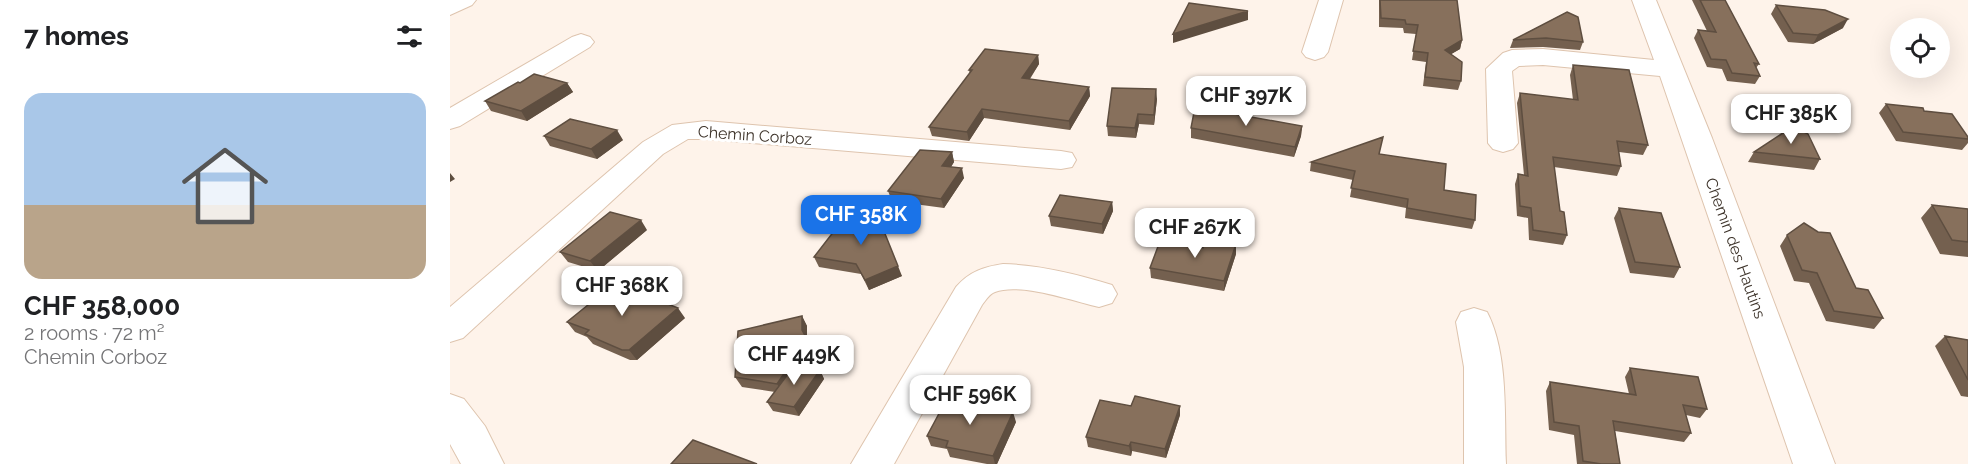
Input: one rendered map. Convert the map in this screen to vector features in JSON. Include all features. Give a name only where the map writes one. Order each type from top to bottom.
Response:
[{"type":"street","points":[[450,8],[464,0]]},
{"type":"street","points":[[1315,52],[1331,0]]},
{"type":"street","name":"Chemin des Hautins","points":[[1644,0],[1814,464]]},
{"type":"street","points":[[450,120],[581,42]]},
{"type":"street","points":[[1503,143],[1499,69],[1512,58],[1543,57],[1670,69]]},
{"type":"street","name":"Chemin Corboz","points":[[450,328],[653,148],[682,131],[706,130],[1061,160]]},
{"type":"street","points":[[872,464],[969,296],[979,284],[1003,276],[1029,279],[1099,294]]},
{"type":"street","points":[[1474,322],[1483,367],[1485,464]]},
{"type":"street","points":[[450,411],[470,439],[483,464]]},
{"type":"building","points":[[1380,0],[1457,0],[1462,40],[1445,50],[1462,62],[1461,81],[1425,77],[1428,53],[1413,51],[1418,25],[1406,24],[1405,20],[1381,18]]},
{"type":"building","points":[[1700,0],[1725,0],[1759,64],[1754,63],[1760,76],[1732,73],[1726,60],[1711,59],[1698,30],[1716,32]]},
{"type":"building","points":[[1189,3],[1248,11],[1173,34]]},
{"type":"building","points":[[1776,5],[1825,10],[1848,19],[1818,35],[1793,33]]},
{"type":"building","points":[[1567,12],[1578,17],[1583,42],[1546,38],[1513,40]]},
{"type":"building","points":[[985,49],[1038,55],[1022,78],[1089,87],[1069,121],[982,109],[967,132],[929,127]]},
{"type":"building","points":[[1573,65],[1629,70],[1648,145],[1617,141],[1621,166],[1553,157],[1560,211],[1564,212],[1567,235],[1533,230],[1531,208],[1520,206],[1518,174],[1528,176],[1520,93],[1578,100]]},
{"type":"building","points":[[534,74],[567,83],[521,111],[485,101],[518,82],[520,83]]},
{"type":"building","points":[[1112,88],[1156,89],[1154,115],[1138,114],[1135,128],[1107,126]]},
{"type":"building","points":[[1886,104],[1952,114],[1968,139],[1903,132]]},
{"type":"building","points":[[1195,107],[1302,126],[1295,147],[1191,128]]},
{"type":"building","points":[[570,119],[617,130],[591,149],[544,136]]},
{"type":"building","points":[[1789,129],[1808,134],[1820,159],[1754,152]]},
{"type":"building","points":[[1383,137],[1379,154],[1446,164],[1444,190],[1476,195],[1475,220],[1407,208],[1408,199],[1351,188],[1355,171],[1311,162]]},
{"type":"building","points":[[920,150],[952,152],[942,166],[962,168],[941,199],[888,191]]},
{"type":"building","points":[[1060,195],[1112,202],[1102,224],[1049,216]]},
{"type":"building","points":[[873,204],[898,266],[865,280],[856,264],[814,257],[845,217],[860,222]]},
{"type":"building","points":[[1932,205],[1968,209],[1968,242],[1952,240]]},
{"type":"building","points":[[1619,208],[1661,213],[1680,267],[1635,262]]},
{"type":"building","points":[[610,212],[641,220],[590,261],[560,252]]},
{"type":"building","points":[[1804,223],[1818,232],[1830,233],[1856,288],[1868,290],[1883,318],[1834,311],[1817,273],[1802,270],[1787,235]]},
{"type":"building","points":[[1206,239],[1236,244],[1224,281],[1150,268],[1160,241],[1203,248]]},
{"type":"building","points":[[615,283],[678,308],[629,350],[622,350],[585,334],[589,330],[567,322]]},
{"type":"building","points":[[802,316],[802,330],[807,339],[777,384],[735,377],[738,331]]},
{"type":"building","points":[[1945,336],[1968,340],[1968,380]]},
{"type":"building","points":[[794,366],[820,370],[794,407],[767,402]]},
{"type":"building","points":[[1630,368],[1698,377],[1707,409],[1683,405],[1691,433],[1613,421],[1620,464],[1583,461],[1579,426],[1554,422],[1550,382],[1636,395]]},
{"type":"building","points":[[950,393],[974,398],[971,404],[1013,412],[993,456],[946,447],[948,441],[927,436]]},
{"type":"building","points":[[1135,396],[1180,406],[1165,449],[1131,442],[1129,446],[1086,437],[1100,400],[1131,406]]},
{"type":"building","points":[[693,440],[757,464],[671,464]]}]
